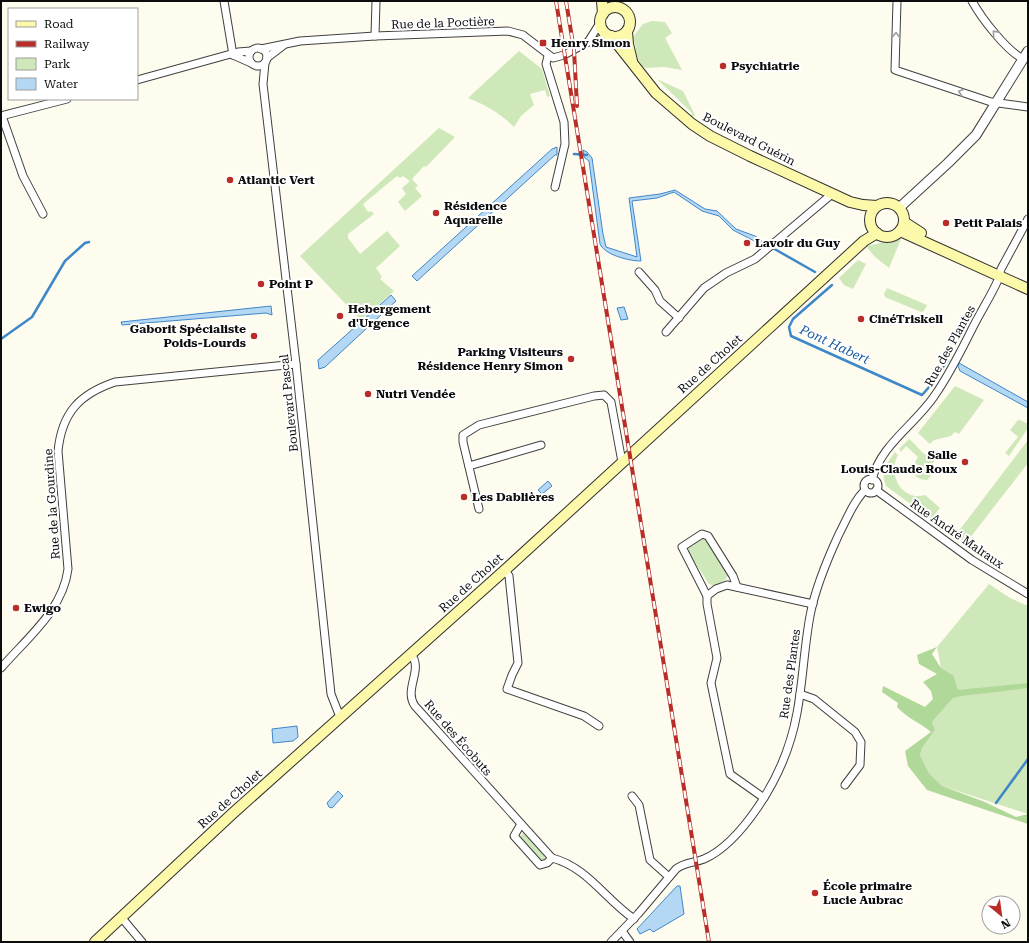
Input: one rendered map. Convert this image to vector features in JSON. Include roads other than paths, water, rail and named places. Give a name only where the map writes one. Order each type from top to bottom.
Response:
[{"type":"main road","points":[[602,1],[602,19],[603,31],[610,36],[620,36],[627,32],[630,25],[629,16],[616,4],[609,9],[602,19]]},
{"type":"main road","name":"Boulevard Guérin","points":[[627,32],[628,44],[633,64]]},
{"type":"main road","name":"Boulevard Guérin","points":[[610,36],[656,93],[692,124],[710,136],[850,202],[877,206]]},
{"type":"main road","name":"Boulevard Guérin","points":[[850,202],[873,226]]},
{"type":"main road","points":[[886,203],[899,208],[902,212],[902,226],[896,234],[886,236],[873,226],[871,214],[877,206],[886,203]]},
{"type":"main road","name":"Rue de Cholet","points":[[95,942],[340,717],[505,570],[864,241],[873,226]]},
{"type":"main road","points":[[902,226],[1000,273],[1028,289]]},
{"type":"main road","points":[[1000,273],[1028,282]]},
{"type":"street","points":[[224,1],[233,55],[258,67],[287,43]]},
{"type":"street","points":[[375,36],[376,1]]},
{"type":"street","points":[[897,1],[895,70],[991,102],[1028,107]]},
{"type":"street","points":[[972,1],[980,15],[1003,41],[1023,59]]},
{"type":"street","points":[[588,42],[602,19]]},
{"type":"street","name":"Rue de la Poctière","points":[[138,80],[233,55],[238,52],[251,51],[256,48],[261,49],[287,43],[375,36],[508,31],[523,35],[548,56]]},
{"type":"street","points":[[555,187],[565,148],[564,122],[546,64],[548,56],[558,58],[588,42],[595,42],[610,36]]},
{"type":"street","points":[[261,49],[267,54],[266,61]]},
{"type":"street","points":[[251,51],[249,56],[252,64]]},
{"type":"street","points":[[899,208],[976,135],[998,102],[1028,51]]},
{"type":"street","name":"Boulevard Pascal","points":[[266,61],[263,84],[296,364],[331,694],[340,717]]},
{"type":"street","name":"Boulevard Pascal","points":[[252,64],[263,84]]},
{"type":"street","points":[[43,214],[23,176],[2,116],[63,100]]},
{"type":"street","points":[[666,332],[704,288],[726,273],[755,259],[832,194]]},
{"type":"street","name":"Rue des Plantes","points":[[611,942],[634,919],[669,877],[682,864],[702,860],[717,851],[744,824],[764,798],[781,766],[795,723],[813,604],[832,549],[855,502],[865,490],[865,483],[872,480],[876,465],[886,451],[925,409],[941,387],[958,358],[1028,219]]},
{"type":"street","points":[[639,272],[655,290],[660,301],[678,318]]},
{"type":"street","name":"Rue de la Gourdine","points":[[1,668],[54,608],[66,584],[68,569],[58,451],[59,438],[66,419],[79,402],[96,388],[115,382],[296,364]]},
{"type":"street","points":[[479,509],[462,442],[463,435],[479,425],[594,396],[604,395],[611,402],[622,462]]},
{"type":"street","points":[[469,466],[541,445]]},
{"type":"street","points":[[865,490],[870,492],[876,490],[877,484],[872,480]]},
{"type":"street","name":"Rue André Malraux","points":[[876,490],[972,560],[1028,594]]},
{"type":"street","points":[[737,587],[708,536],[702,534],[682,547],[707,596],[707,604],[717,658],[711,683],[730,774],[764,798]]},
{"type":"street","points":[[505,570],[508,576],[518,663],[507,689],[584,716],[599,726]]},
{"type":"street","points":[[707,596],[716,589],[727,585],[813,604]]},
{"type":"street","name":"Rue des Écobuts","points":[[411,654],[416,665],[410,692],[412,702],[552,858],[563,861],[591,880],[634,919]]},
{"type":"street","points":[[800,694],[814,698],[855,732],[861,742],[860,765],[845,785]]},
{"type":"street","points":[[632,796],[639,806],[650,860],[669,877]]},
{"type":"street","points":[[522,824],[514,836],[540,865],[547,863],[552,858]]},
{"type":"street","points":[[121,917],[142,942]]},
{"type":"street","points":[[622,931],[630,942]]},
{"type":"water","points":[[557,147],[557,155],[555,155],[417,281],[412,276],[552,149]]},
{"type":"water","points":[[583,150],[592,158],[606,247],[637,257],[629,198],[660,194],[675,190],[705,209],[717,211],[736,229],[755,236],[766,244],[764,246],[733,230],[719,216],[702,211],[674,192],[657,198],[632,201],[641,261],[624,259],[612,254],[600,244],[589,161],[584,157]]},
{"type":"water","points":[[391,295],[396,301],[325,367],[319,369],[318,360]]},
{"type":"water","points":[[271,306],[272,315],[266,313],[122,325],[121,322]]},
{"type":"water","points":[[624,307],[628,319],[621,320],[617,308]]},
{"type":"water","points":[[959,363],[1028,402],[1028,408],[960,371],[958,366]]},
{"type":"water","points":[[548,481],[552,486],[542,494],[538,490]]},
{"type":"water","points":[[297,726],[298,737],[293,741],[273,743],[272,729]]},
{"type":"water","points":[[338,791],[343,796],[332,808],[329,807],[327,803]]},
{"type":"water","points":[[677,886],[680,886],[684,914],[653,932],[650,929],[640,934],[637,929]]},
{"type":"waterway","points":[[574,154],[587,155]]},
{"type":"waterway","points":[[1,339],[32,317],[65,261],[85,243],[89,242]]},
{"type":"waterway","points":[[771,247],[815,272]]},
{"type":"waterway","name":"Pont Habert","points":[[832,285],[793,319],[789,327],[791,336],[922,395],[930,386]]},
{"type":"waterway","name":"Pont Habert","points":[[939,372],[948,360]]},
{"type":"waterway","points":[[996,803],[1028,759]]},
{"type":"railway","points":[[556,1],[709,942]]},
{"type":"railway","points":[[566,1],[574,50],[577,106]]},
{"type":"place","name":"Henry Simon","points":[[543,43]]},
{"type":"place","name":"Psychiatrie","points":[[723,66]]},
{"type":"place","name":"Atlantic Vert","points":[[230,180]]},
{"type":"place","name":"Résidence Aquarelle","points":[[436,213]]},
{"type":"place","name":"Petit Palais","points":[[946,223]]},
{"type":"place","name":"Lavoir du Guy","points":[[747,243]]},
{"type":"place","name":"Point P","points":[[261,284]]},
{"type":"place","name":"Hebergement d'Urgence","points":[[340,316]]},
{"type":"place","name":"CinéTriskell","points":[[861,319]]},
{"type":"place","name":"Gaborit Spécialiste Poids-Lourds","points":[[254,336]]},
{"type":"place","name":"Parking Visiteurs Résidence Henry Simon","points":[[571,359]]},
{"type":"place","name":"Nutri Vendée","points":[[368,394]]},
{"type":"place","name":"Salle Louis-Claude Roux","points":[[965,462]]},
{"type":"place","name":"Les Dablières","points":[[464,497]]},
{"type":"place","name":"Ewigo","points":[[16,608]]},
{"type":"place","name":"École primaire Lucie Aubrac","points":[[815,893]]}]
